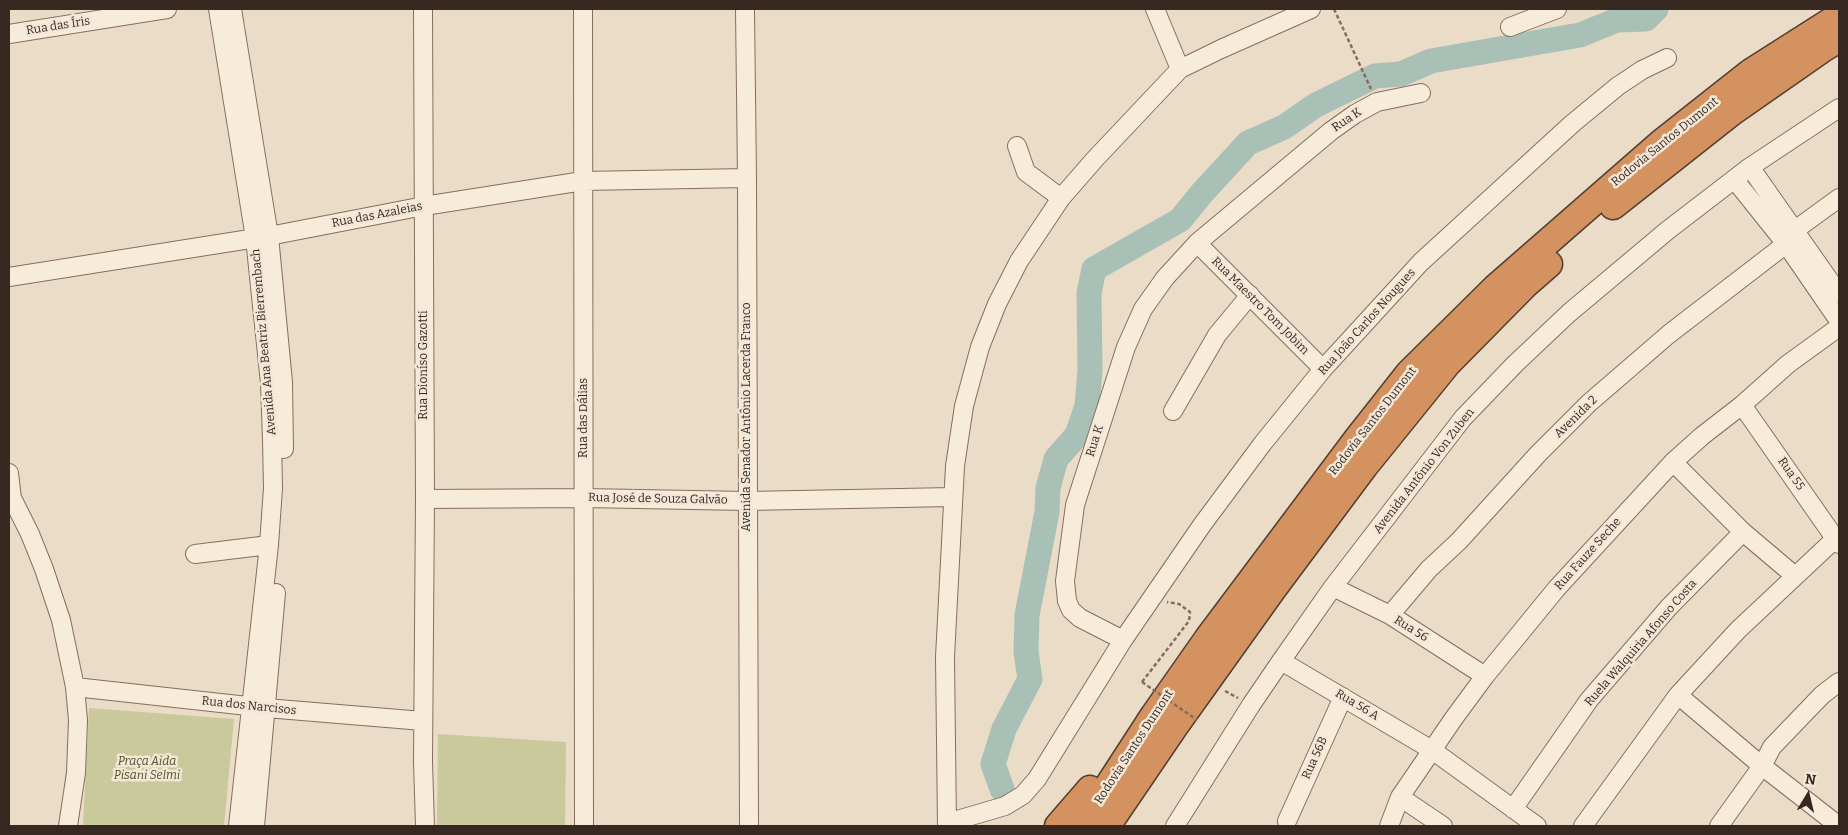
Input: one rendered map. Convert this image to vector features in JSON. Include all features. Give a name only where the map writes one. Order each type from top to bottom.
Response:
[{"type":"highway","name":"Rodovia Santos Dumont","points":[[1082,826],[1154,715],[1208,638],[1356,439],[1409,373],[1494,288],[1660,143],[1752,72],[1839,16]]},
{"type":"highway","name":"Rodovia Santos Dumont","points":[[1107,826],[1174,726],[1273,589],[1364,467],[1448,363],[1525,285],[1614,206],[1732,112],[1821,50],[1839,40]]},
{"type":"highway","points":[[1058,826],[1154,715]]},
{"type":"street","name":"Rua das Íris","points":[[9,34],[167,9]]},
{"type":"street","name":"Avenida Ana Beatriz Bierrembach","points":[[218,9],[262,237],[270,383],[272,488],[259,708],[255,826]]},
{"type":"street","name":"Avenida Ana Beatriz Bierrembach","points":[[232,9],[283,382],[284,445],[276,599],[238,826]]},
{"type":"street","name":"Rua Dioníso Gazotti","points":[[423,9],[425,499],[423,721],[425,826]]},
{"type":"street","name":"Rua das Dálias","points":[[583,9],[584,826]]},
{"type":"street","name":"Avenida Senador Antônio Lacerda Franco","points":[[745,9],[748,826]]},
{"type":"street","points":[[1155,9],[1180,69]]},
{"type":"street","points":[[1123,640],[1037,779],[1023,795],[1005,806],[947,824],[945,658],[952,497],[964,406],[980,347],[997,304],[1019,261],[1061,198],[1180,69],[1311,9]]},
{"type":"street","points":[[1510,27],[1557,9]]},
{"type":"street","name":"Rua João Carlos Nougues","points":[[1123,640],[1263,443],[1323,369],[1421,262],[1573,123],[1618,86],[1642,70],[1667,58]]},
{"type":"street","name":"Rua K","points":[[1123,640],[1080,618],[1071,610],[1067,600],[1065,581],[1075,504],[1126,347],[1143,309],[1164,278],[1197,243],[1259,190],[1355,114],[1377,102],[1422,93]]},
{"type":"street","name":"Avenida Antônio Von Zuben","points":[[1175,826],[1251,706],[1333,587],[1463,418],[1515,364],[1569,313],[1637,256],[1750,167],[1839,108]]},
{"type":"street","points":[[1017,146],[1026,172],[1061,198]]},
{"type":"street","points":[[1750,167],[1839,321]]},
{"type":"street","name":"Rua das Azaleias","points":[[9,277],[262,237],[424,206],[583,181],[747,178]]},
{"type":"street","points":[[1734,179],[1790,237],[1839,294]]},
{"type":"street","name":"Avenida 2","points":[[1390,616],[1429,569],[1459,541],[1538,454],[1589,403],[1669,334],[1839,198]]},
{"type":"street","name":"Rua Maestro Tom Jobim","points":[[1197,243],[1323,369]]},
{"type":"street","points":[[1173,411],[1217,336],[1250,295]]},
{"type":"street","name":"Rua Fauze Seche","points":[[1389,826],[1400,797],[1432,750],[1485,676],[1557,588],[1673,462],[1788,364],[1839,327]]},
{"type":"street","name":"Rua 55","points":[[1742,405],[1837,541]]},
{"type":"street","points":[[1673,462],[1743,532],[1795,576]]},
{"type":"street","points":[[9,474],[10,496],[30,534],[61,620],[75,687],[78,720],[76,773],[68,826]]},
{"type":"street","name":"Rua José de Souza Galvão","points":[[425,499],[584,498],[747,501],[952,497]]},
{"type":"street","name":"Ruela Walquiria Afonso Costa","points":[[1513,809],[1589,700],[1669,607],[1743,532]]},
{"type":"street","points":[[1583,826],[1678,695],[1738,630],[1795,576],[1837,541]]},
{"type":"street","points":[[195,554],[269,545]]},
{"type":"street","name":"Rua 56","points":[[1333,587],[1390,616],[1485,676]]},
{"type":"street","name":"Rua 56 A","points":[[1281,661],[1432,750],[1537,826]]},
{"type":"street","points":[[1719,826],[1762,766],[1772,747],[1786,730],[1822,695],[1839,682]]},
{"type":"street","name":"Rua dos Narcisos","points":[[75,687],[259,708],[423,721]]},
{"type":"street","points":[[1678,695],[1762,766],[1837,820]]},
{"type":"street","name":"Rua 56B","points":[[1287,821],[1343,696]]},
{"type":"street","points":[[1400,797],[1443,826]]},
{"type":"path","points":[[1334,9],[1369,85]]},
{"type":"path","points":[[1151,599],[1179,604],[1190,612],[1189,621],[1142,682],[1197,720]]},
{"type":"path","points":[[1220,689],[1251,706]]},
{"type":"green space","name":"Praça Aida Pisani Selmi","points":[[89,708],[234,719],[224,826],[83,826]]},
{"type":"green space","points":[[438,734],[566,742],[565,826],[437,826]]},
{"type":"waterway","points":[[1002,789],[993,764],[1004,729],[1030,679],[1026,652],[1027,615],[1047,512],[1048,488],[1056,459],[1077,435],[1087,406],[1090,370],[1089,293],[1094,269],[1180,220],[1248,143],[1284,127],[1316,105],[1375,76],[1401,74],[1431,61],[1580,35],[1617,20],[1646,19],[1656,9]]}]
